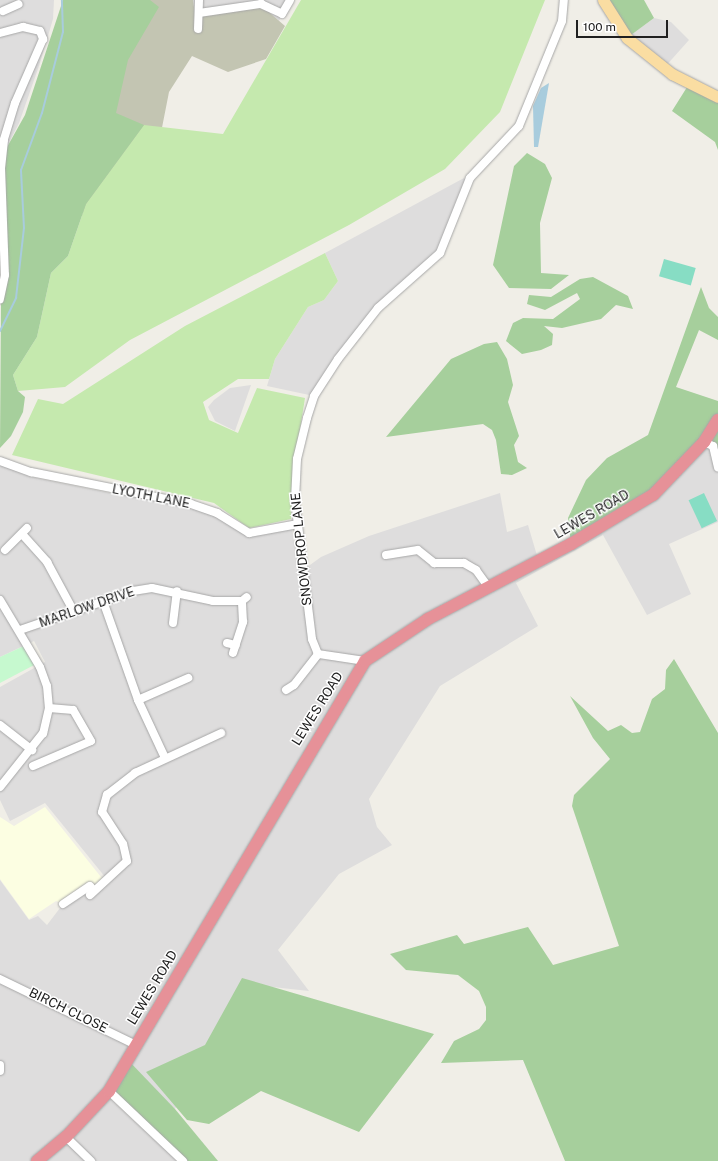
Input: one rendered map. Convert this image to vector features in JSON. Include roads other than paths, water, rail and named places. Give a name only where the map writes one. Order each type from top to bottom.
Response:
[{"type":"highway","name":"LEWES ROAD","points":[[36,1161],[66,1137],[109,1091],[365,661],[428,619],[489,588],[653,495],[704,442],[718,420]]},
{"type":"main road","points":[[603,0],[627,38],[672,74],[718,97]]},
{"type":"street","points":[[198,29],[199,0]]},
{"type":"street","points":[[199,13],[261,4],[282,14],[290,0]]},
{"type":"street","name":"SNOWDROP LANE","points":[[318,654],[312,638],[298,524],[297,459],[314,396],[378,308],[440,252],[470,178],[519,126],[562,21],[564,0]]},
{"type":"street","points":[[6,6],[19,4]]},
{"type":"street","points":[[0,34],[23,27],[40,31],[43,40],[15,103],[4,145],[3,178],[5,275],[0,299]]},
{"type":"street","points":[[704,442],[713,446],[718,466]]},
{"type":"street","name":"LYOTH LANE","points":[[0,461],[31,472],[191,504],[218,513],[249,533],[298,524]]},
{"type":"street","points":[[5,550],[24,531],[47,562],[74,612]]},
{"type":"street","points":[[386,555],[418,550],[434,563],[464,563],[476,570],[489,588]]},
{"type":"street","name":"MARLOW DRIVE","points":[[20,630],[103,601],[152,588],[177,591],[213,601],[245,599],[243,622],[234,649],[227,643]]},
{"type":"street","points":[[171,619],[177,591]]},
{"type":"street","points":[[0,600],[20,630],[47,686],[49,708],[43,733],[32,750],[0,787]]},
{"type":"street","points":[[103,601],[138,700],[165,758]]},
{"type":"street","points":[[286,690],[294,685],[318,654],[365,661]]},
{"type":"street","points":[[138,700],[188,678]]},
{"type":"street","points":[[33,766],[90,741],[73,710],[49,708]]},
{"type":"street","points":[[0,725],[32,750]]},
{"type":"street","points":[[63,904],[90,886],[92,892],[118,873],[127,862],[123,844],[102,812],[107,795],[135,773],[165,758],[214,740],[221,733]]},
{"type":"street","name":"BIRCH CLOSE","points":[[0,979],[136,1044]]},
{"type":"street","points":[[0,1066],[0,1071]]},
{"type":"street","points":[[109,1091],[183,1161]]},
{"type":"street","points":[[66,1137],[92,1161]]},
{"type":"water","points":[[549,83],[538,147],[534,147],[533,106],[541,88]]},
{"type":"waterway","points":[[0,331],[16,298],[24,228],[21,170],[42,113],[63,32],[62,0]]}]
